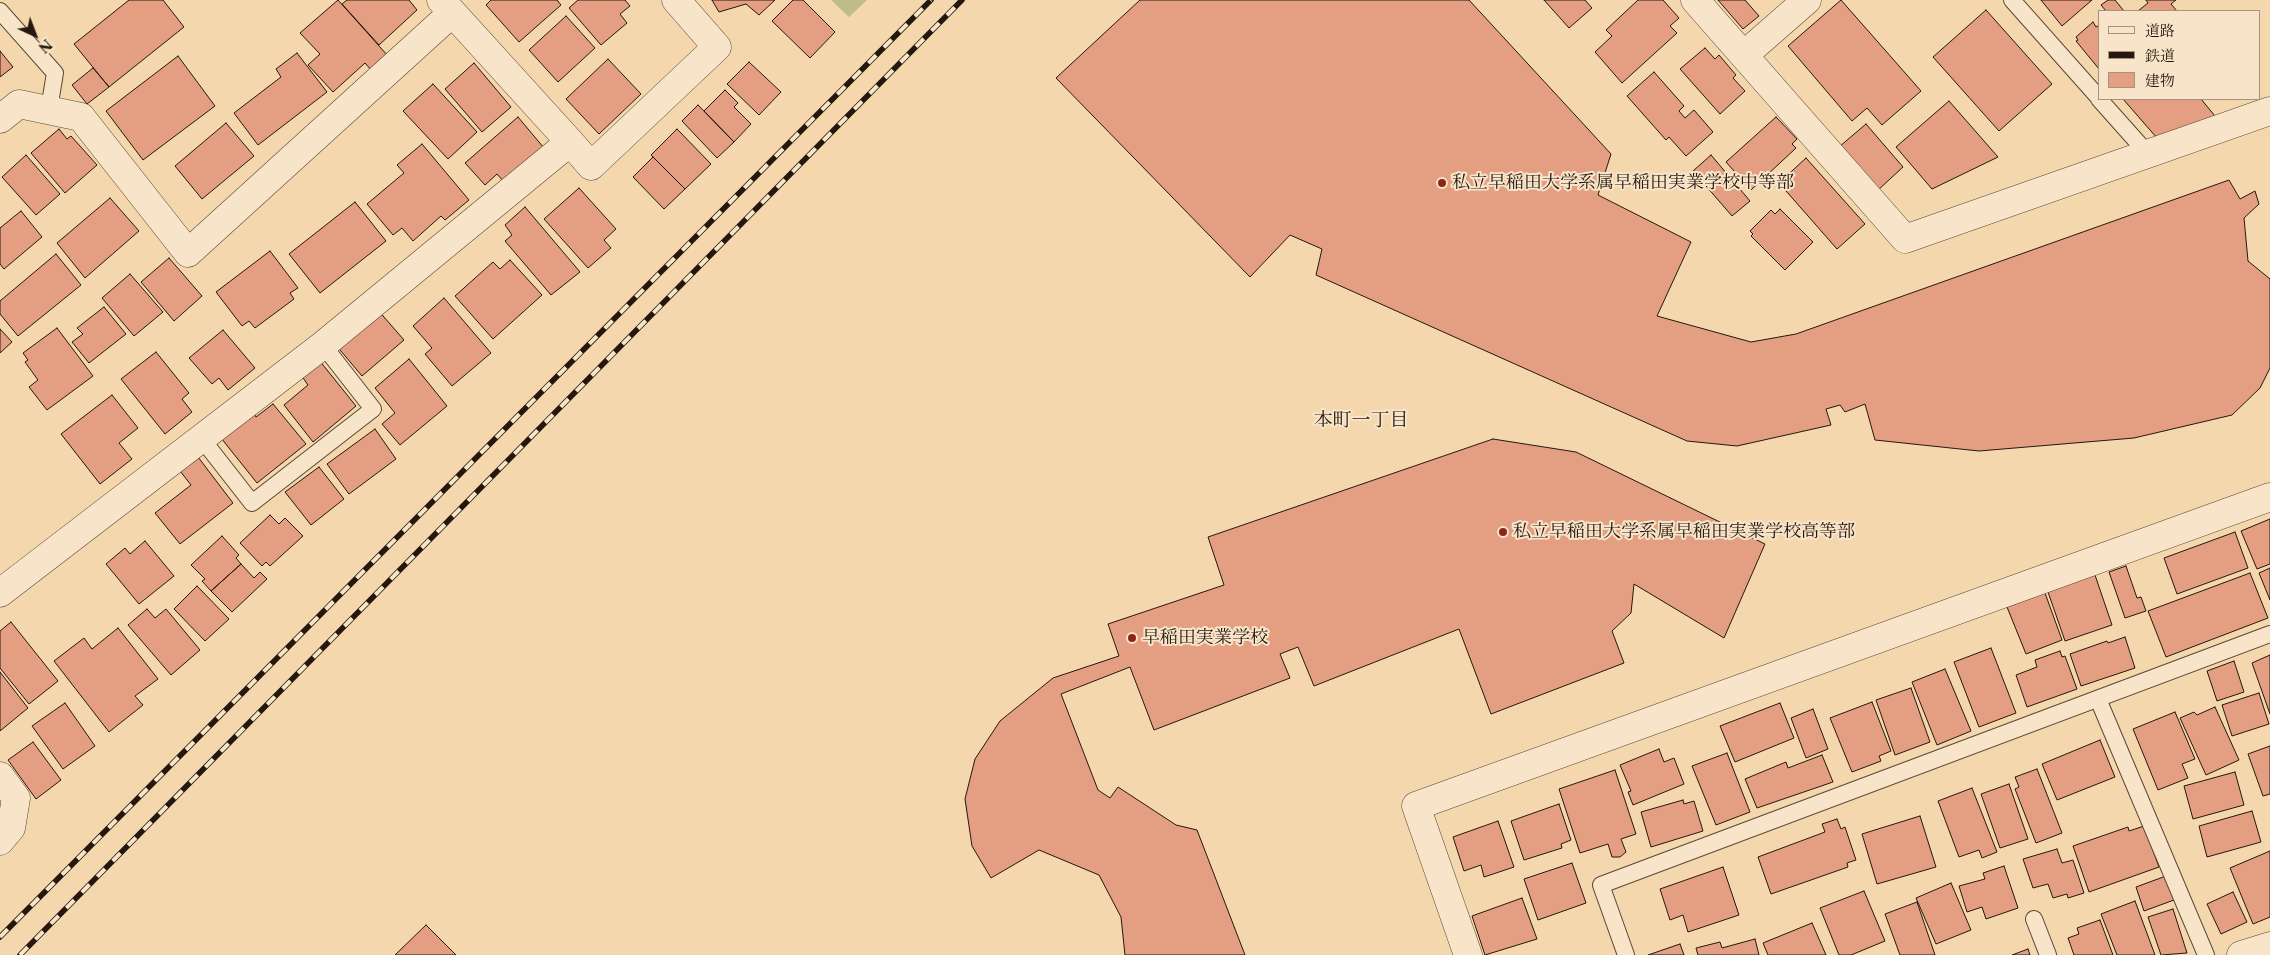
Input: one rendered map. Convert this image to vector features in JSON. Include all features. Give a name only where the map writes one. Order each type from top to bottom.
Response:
[{"type":"street","points":[[0,118],[19,104],[81,117],[188,253],[446,6],[591,166],[717,47],[676,0]]},
{"type":"street","points":[[1695,0],[1904,239],[2270,111]]},
{"type":"street","points":[[1744,55],[1807,0]]},
{"type":"street","points":[[0,593],[323,345],[570,142]]},
{"type":"street","points":[[1468,955],[1416,806],[2270,497]]},
{"type":"street","points":[[0,776],[16,798],[11,828],[0,841]]},
{"type":"street","points":[[2241,955],[2270,946]]},
{"type":"lane","points":[[2012,0],[2098,97]]},
{"type":"lane","points":[[0,12],[55,73],[49,109]]},
{"type":"lane","points":[[2101,100],[2148,154]]},
{"type":"lane","points":[[202,439],[252,503],[373,408],[323,345]]},
{"type":"lane","points":[[1626,955],[1601,885],[2270,634]]},
{"type":"lane","points":[[2098,699],[2206,955]]},
{"type":"lane","points":[[2034,919],[2048,955]]},
{"type":"shaded area","points":[[831,0],[867,0],[849,17]]},
{"type":"building","points":[[129,0],[163,0],[184,27],[109,87],[74,44]]},
{"type":"building","points":[[338,0],[388,56],[372,71],[365,63],[333,92],[308,65],[320,54],[300,33]]},
{"type":"building","points":[[347,0],[409,0],[417,10],[379,45],[342,4]]},
{"type":"building","points":[[491,0],[557,0],[561,5],[519,42],[486,5]]},
{"type":"building","points":[[578,0],[625,0],[630,6],[620,14],[627,23],[601,45],[569,8]]},
{"type":"building","points":[[712,0],[775,0],[759,15],[746,4],[719,12]]},
{"type":"building","points":[[793,0],[803,0],[835,32],[810,58],[772,21]]},
{"type":"building","points":[[1140,0],[1469,0],[1611,154],[1598,195],[1691,242],[1657,316],[1751,342],[1796,334],[2229,180],[2240,199],[2255,191],[2259,204],[2244,218],[2248,261],[2270,279],[2270,368],[2260,388],[2232,415],[2134,438],[1979,451],[1875,440],[1865,404],[1845,412],[1840,405],[1826,409],[1831,425],[1737,446],[1687,441],[1316,275],[1322,249],[1290,235],[1250,277],[1056,78]]},
{"type":"building","points":[[1544,0],[1585,0],[1592,8],[1569,28]]},
{"type":"building","points":[[1638,0],[1663,0],[1679,18],[1670,26],[1677,33],[1622,83],[1595,52],[1612,36],[1606,30]]},
{"type":"building","points":[[1718,0],[1745,0],[1759,16],[1743,29]]},
{"type":"building","points":[[1841,0],[1921,91],[1882,125],[1867,108],[1852,121],[1788,46]]},
{"type":"building","points":[[2041,0],[2092,0],[2062,26]]},
{"type":"building","points":[[2108,0],[2115,0],[2123,10],[2105,10],[2101,5]]},
{"type":"building","points":[[2146,0],[2176,0],[2171,4],[2176,10],[2139,10],[2148,3]]},
{"type":"building","points":[[1986,10],[2052,84],[1999,131],[1933,57]]},
{"type":"building","points":[[566,16],[595,48],[558,82],[529,50]]},
{"type":"building","points":[[2093,22],[2096,27],[2098,26],[2098,68],[2076,41],[2078,40],[2076,37]]},
{"type":"building","points":[[1705,48],[1715,59],[1719,55],[1736,75],[1733,78],[1745,91],[1720,114],[1680,69]]},
{"type":"building","points":[[0,51],[13,67],[0,77]]},
{"type":"building","points":[[297,53],[327,92],[258,145],[234,113],[281,77],[276,69]]},
{"type":"building","points":[[178,56],[215,106],[143,160],[106,111]]},
{"type":"building","points":[[608,59],[641,94],[599,134],[566,99]]},
{"type":"building","points":[[749,62],[781,92],[759,115],[727,84]]},
{"type":"building","points":[[474,63],[511,107],[482,132],[445,89]]},
{"type":"building","points":[[93,68],[109,87],[87,104],[72,85]]},
{"type":"building","points":[[1654,72],[1684,106],[1679,111],[1685,118],[1694,110],[1713,132],[1686,156],[1669,137],[1666,140],[1627,96]]},
{"type":"building","points":[[433,84],[477,132],[448,159],[403,111]]},
{"type":"building","points":[[725,90],[738,103],[734,107],[751,124],[734,142],[704,111]]},
{"type":"building","points":[[2124,100],[2202,100],[2215,116],[2157,138]]},
{"type":"building","points":[[1949,101],[1998,157],[1932,189],[1896,147]]},
{"type":"building","points":[[698,105],[734,142],[717,158],[682,121]]},
{"type":"building","points":[[518,117],[544,148],[505,183],[497,174],[485,185],[465,163]]},
{"type":"building","points":[[1776,117],[1797,139],[1792,144],[1796,148],[1751,190],[1726,162]]},
{"type":"building","points":[[226,123],[254,156],[202,199],[175,166]]},
{"type":"building","points":[[1866,124],[1903,167],[1877,191],[1839,147]]},
{"type":"building","points":[[59,129],[67,139],[71,136],[97,165],[65,193],[31,153]]},
{"type":"building","points":[[677,129],[711,164],[685,189],[651,155]]},
{"type":"building","points":[[422,144],[469,200],[445,220],[441,216],[413,241],[402,228],[393,235],[367,204],[404,173],[397,165]]},
{"type":"building","points":[[26,155],[60,194],[36,215],[2,177]]},
{"type":"building","points":[[1711,155],[1750,201],[1732,216],[1693,171]]},
{"type":"building","points":[[653,157],[685,189],[664,209],[633,177]]},
{"type":"building","points":[[1806,158],[1865,224],[1837,249],[1779,183]]},
{"type":"building","points":[[579,188],[616,229],[604,240],[611,248],[588,268],[544,219]]},
{"type":"building","points":[[110,198],[139,231],[85,278],[57,243]]},
{"type":"building","points":[[355,202],[386,241],[320,293],[289,254]]},
{"type":"building","points":[[525,207],[580,272],[551,295],[505,241],[512,235],[505,225]]},
{"type":"building","points":[[1780,209],[1813,242],[1785,270],[1751,236],[1753,234],[1750,231],[1771,210],[1775,214]]},
{"type":"building","points":[[21,211],[42,237],[4,269],[0,264],[0,228]]},
{"type":"building","points":[[270,251],[298,288],[290,293],[294,299],[255,328],[249,321],[242,326],[216,292]]},
{"type":"building","points":[[56,254],[81,285],[18,336],[0,314],[0,301]]},
{"type":"building","points":[[169,258],[202,296],[174,321],[141,282]]},
{"type":"building","points":[[510,260],[542,295],[493,339],[455,296],[493,262],[500,269]]},
{"type":"building","points":[[130,274],[163,312],[134,336],[102,298]]},
{"type":"building","points":[[444,298],[491,353],[452,386],[425,354],[432,348],[413,326]]},
{"type":"building","points":[[104,307],[126,334],[89,363],[72,342],[83,334],[77,328]]},
{"type":"building","points":[[377,309],[404,340],[362,376],[335,344]]},
{"type":"building","points":[[57,328],[93,376],[47,410],[29,387],[38,380],[25,362],[28,360],[23,353]]},
{"type":"building","points":[[0,329],[12,342],[0,353]]},
{"type":"building","points":[[223,330],[255,368],[228,390],[219,378],[212,384],[189,358]]},
{"type":"building","points":[[156,352],[189,393],[182,399],[192,412],[165,434],[121,379]]},
{"type":"building","points":[[409,359],[447,406],[400,445],[382,424],[395,413],[375,388]]},
{"type":"building","points":[[319,360],[356,406],[313,442],[284,405],[308,385],[301,375]]},
{"type":"building","points":[[112,395],[138,428],[119,443],[132,459],[100,484],[61,434]]},
{"type":"building","points":[[273,404],[306,444],[257,483],[221,438],[253,412],[256,417]]},
{"type":"building","points":[[375,429],[396,459],[349,494],[327,464]]},
{"type":"building","points":[[1493,439],[1576,452],[1765,544],[1724,638],[1634,584],[1631,613],[1612,631],[1624,663],[1491,714],[1459,629],[1314,686],[1298,647],[1280,654],[1290,678],[1154,730],[1130,667],[1061,694],[1098,790],[1110,798],[1118,787],[1176,825],[1197,830],[1245,955],[1125,955],[1121,917],[1099,875],[1039,850],[991,878],[972,846],[965,799],[975,759],[1000,721],[1053,678],[1119,656],[1108,624],[1224,585],[1208,537]]},
{"type":"building","points":[[198,457],[233,503],[180,544],[155,513],[191,485],[180,471]]},
{"type":"building","points":[[319,467],[344,499],[311,525],[285,492]]},
{"type":"building","points":[[270,515],[279,524],[285,518],[303,536],[270,566],[266,562],[262,566],[240,543]]},
{"type":"building","points":[[2270,519],[2270,564],[2257,569],[2241,531]]},
{"type":"building","points":[[2235,532],[2248,568],[2177,594],[2164,558]]},
{"type":"building","points":[[222,536],[239,555],[236,558],[241,564],[211,591],[202,581],[205,579],[191,565]]},
{"type":"building","points":[[145,541],[174,576],[139,604],[106,564],[125,548],[130,554]]},
{"type":"building","points":[[241,564],[254,578],[260,572],[267,579],[232,612],[211,591]]},
{"type":"building","points":[[2126,566],[2137,598],[2141,597],[2146,611],[2125,618],[2109,572]]},
{"type":"building","points":[[2270,568],[2270,600],[2259,573]]},
{"type":"building","points":[[2250,573],[2268,618],[2166,657],[2148,611]]},
{"type":"building","points":[[2095,575],[2112,625],[2065,641],[2048,592]]},
{"type":"building","points":[[197,586],[229,619],[205,641],[174,609]]},
{"type":"building","points":[[2045,593],[2062,640],[2026,654],[2007,607]]},
{"type":"building","points":[[147,609],[155,618],[166,609],[200,650],[171,675],[128,625]]},
{"type":"building","points":[[11,622],[58,681],[29,704],[0,668],[0,631]]},
{"type":"building","points":[[118,628],[158,679],[135,696],[143,705],[109,732],[54,661],[84,638],[92,649]]},
{"type":"building","points":[[2125,637],[2135,668],[2081,686],[2070,654]]},
{"type":"building","points":[[1991,648],[2016,713],[1979,727],[1954,662]]},
{"type":"building","points":[[2060,651],[2062,657],[2065,656],[2077,689],[2027,707],[2016,675],[2037,667],[2035,660]]},
{"type":"building","points":[[2270,655],[2270,714],[2252,663]]},
{"type":"building","points":[[2234,661],[2244,692],[2217,701],[2207,671]]},
{"type":"building","points":[[1945,669],[1971,731],[1937,745],[1912,682]]},
{"type":"building","points":[[0,672],[28,708],[0,731]]},
{"type":"building","points":[[1911,688],[1930,742],[1895,755],[1876,700]]},
{"type":"building","points":[[2259,693],[2269,724],[2232,736],[2222,705]]},
{"type":"building","points":[[1872,702],[1891,751],[1879,756],[1881,761],[1852,772],[1830,718]]},
{"type":"building","points":[[65,703],[95,746],[63,769],[32,726]]},
{"type":"building","points":[[1780,703],[1794,738],[1735,762],[1720,726]]},
{"type":"building","points":[[2215,707],[2239,760],[2206,775],[2180,718],[2194,712],[2197,715]]},
{"type":"building","points":[[1813,709],[1828,749],[1806,758],[1791,718]]},
{"type":"building","points":[[2175,712],[2195,759],[2182,764],[2188,778],[2158,790],[2133,729]]},
{"type":"building","points":[[2100,740],[2115,777],[2057,800],[2042,764]]},
{"type":"building","points":[[33,742],[61,780],[36,799],[8,760]]},
{"type":"building","points":[[2270,746],[2270,794],[2263,796],[2248,754]]},
{"type":"building","points":[[1659,749],[1664,762],[1674,758],[1684,784],[1633,805],[1628,792],[1631,791],[1620,765]]},
{"type":"building","points":[[1727,753],[1750,812],[1716,825],[1692,766]]},
{"type":"building","points":[[1822,755],[1833,782],[1757,808],[1745,779],[1786,762],[1788,768]]},
{"type":"building","points":[[2037,769],[2062,833],[2036,843],[2015,789],[2019,787],[2015,777]]},
{"type":"building","points":[[1615,770],[1636,834],[1621,839],[1626,852],[1620,857],[1612,857],[1608,844],[1580,853],[1559,789]]},
{"type":"building","points":[[2235,772],[2244,805],[2193,819],[2184,786]]},
{"type":"building","points":[[2009,784],[2028,839],[2000,848],[1981,794]]},
{"type":"building","points":[[1972,788],[1997,852],[1982,858],[1979,850],[1959,857],[1938,801]]},
{"type":"building","points":[[1683,800],[1684,804],[1694,801],[1703,831],[1651,847],[1641,812]]},
{"type":"building","points":[[1559,804],[1571,840],[1561,844],[1562,848],[1524,860],[1511,821]]},
{"type":"building","points":[[2252,811],[2261,842],[2207,857],[2199,826]]},
{"type":"building","points":[[1920,816],[1936,867],[1877,884],[1862,834]]},
{"type":"building","points":[[1837,819],[1841,829],[1845,827],[1856,860],[1847,863],[1848,867],[1771,894],[1758,857],[1825,832],[1822,824]]},
{"type":"building","points":[[1498,821],[1514,867],[1484,877],[1481,865],[1464,871],[1453,837]]},
{"type":"building","points":[[2144,826],[2159,867],[2089,892],[2073,846],[2128,827],[2129,831]]},
{"type":"building","points":[[2057,849],[2062,863],[2073,860],[2084,893],[2068,898],[2067,894],[2053,898],[2048,884],[2033,888],[2023,859]]},
{"type":"building","points":[[2270,851],[2270,917],[2253,924],[2230,868]]},
{"type":"building","points":[[1572,863],[1586,903],[1538,920],[1524,879]]},
{"type":"building","points":[[2004,866],[2018,908],[1986,919],[1982,907],[1967,912],[1959,886],[1985,879],[1983,873]]},
{"type":"building","points":[[1723,867],[1739,915],[1688,932],[1683,915],[1670,920],[1660,889]]},
{"type":"building","points":[[2166,876],[2174,900],[2144,911],[2136,887]]},
{"type":"building","points":[[1951,883],[1971,930],[1936,944],[1916,898]]},
{"type":"building","points":[[1864,891],[1885,941],[1851,955],[1839,955],[1820,908]]},
{"type":"building","points":[[2233,892],[2247,922],[2221,934],[2207,904]]},
{"type":"building","points":[[1522,898],[1537,939],[1485,955],[1472,916]]},
{"type":"building","points":[[2135,901],[2155,955],[2117,955],[2101,914]]},
{"type":"building","points":[[1917,902],[1935,955],[1900,955],[1885,914]]},
{"type":"building","points":[[2173,909],[2187,953],[2161,955],[2148,917]]},
{"type":"building","points":[[2100,920],[2113,955],[2074,955],[2068,938],[2079,934],[2077,928]]},
{"type":"building","points":[[1812,923],[1826,955],[1768,955],[1763,943]]},
{"type":"building","points":[[426,925],[456,955],[395,955]]},
{"type":"building","points":[[1755,939],[1759,955],[1698,955],[1696,948],[1720,942],[1722,948]]},
{"type":"building","points":[[1680,944],[1684,955],[1648,955]]},
{"type":"building","points":[[2028,949],[2030,955],[2012,955]]},
{"type":"railway","points":[[0,937],[931,0]]},
{"type":"railway","points":[[20,955],[962,0]]},
{"type":"place","name":"私立早稲田大学系属早稲田実業学校中等部","points":[[1442,183]]},
{"type":"place","name":"私立早稲田大学系属早稲田実業学校高等部","points":[[1503,532]]},
{"type":"place","name":"早稲田実業学校","points":[[1132,638]]},
{"type":"district","name":"本町一丁目","points":[[1361,421]]}]
